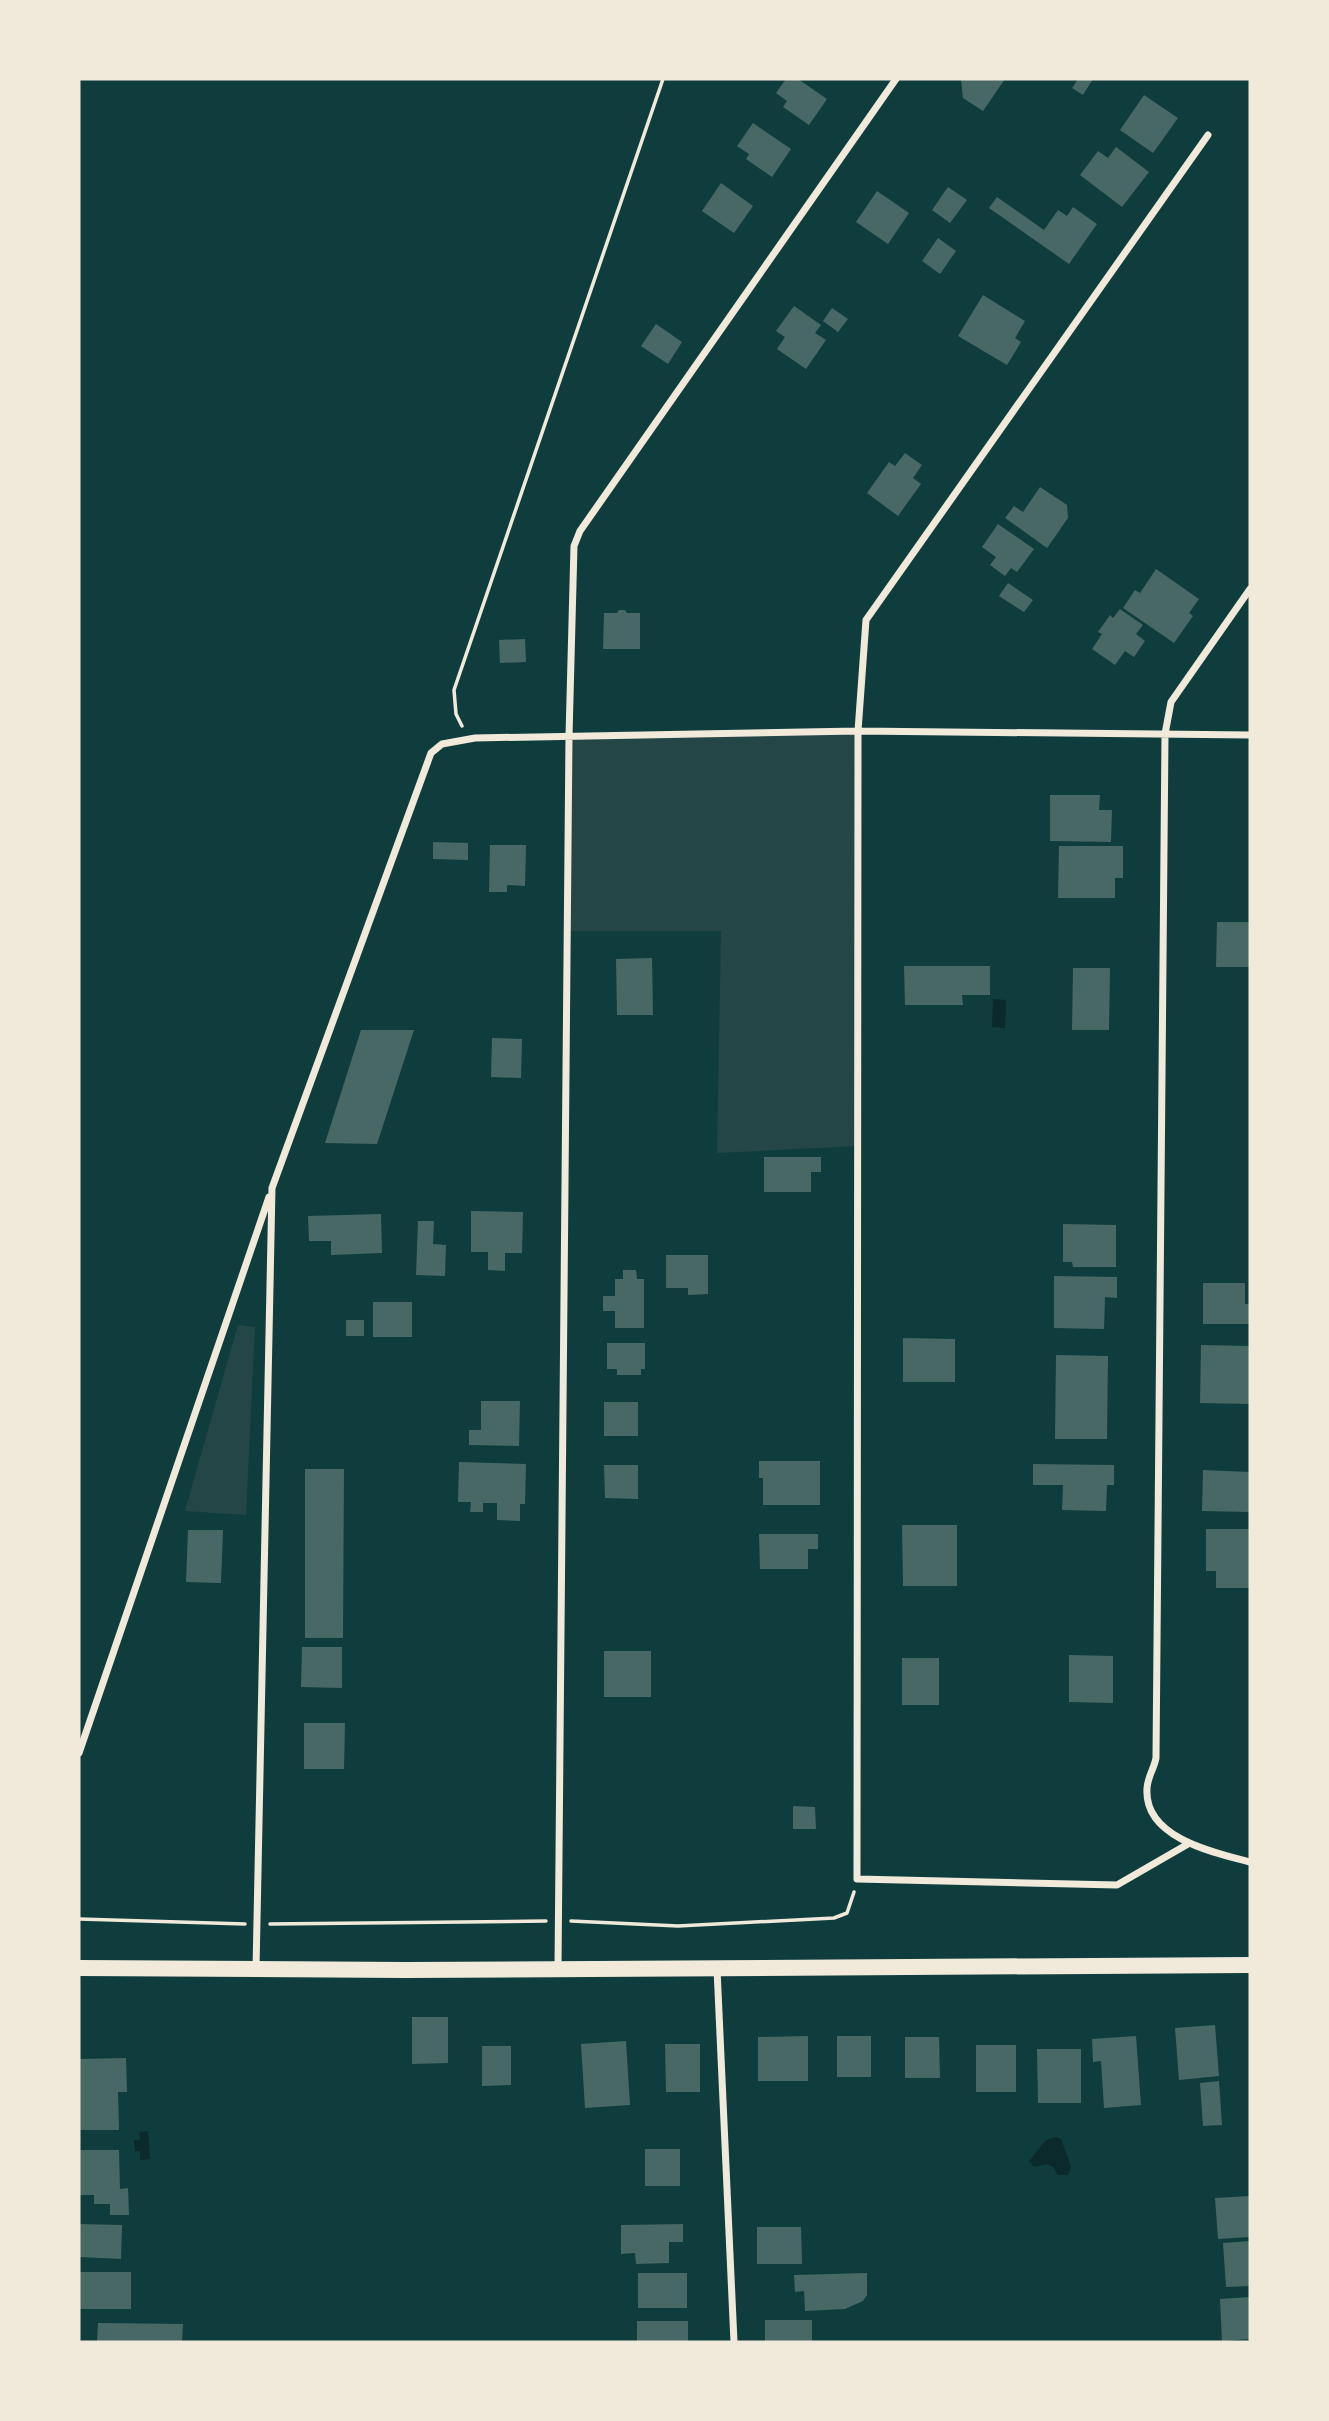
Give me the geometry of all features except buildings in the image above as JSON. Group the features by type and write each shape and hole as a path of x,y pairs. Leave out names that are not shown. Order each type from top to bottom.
{"highway":[{"path":"79,1968 256,1970 1250,1965"}],"street":[{"path":"558,1969 569,736 574,546 580,531 896,79"},
{"path":"1188,1844 1117,1885 857,1879 858,731 866,620 1208,135"},
{"path":"1250,589 1171,702 1166,734 1156,1758 1146,1791 1153,1814 1171,1833 1188,1844 1250,1862"},
{"path":"79,1753 272,1188 431,753 442,744 475,738 858,731 1250,735"},
{"path":"256,1970 272,1188"},
{"path":"717,1968 734,2342"}],"path":[{"path":"475,738 464,730 456,715 454,690 663,79"},
{"path":"79,1919 257,1924 558,1921 678,1926 834,1918 847,1913 857,1879"}],"shaded area":[{"path":"858,731 858,1146 717,1153 721,931 568,931 569,736"},
{"path":"993,999 1006,1000 1005,1028 992,1027"},
{"path":"238,1325 255,1327 246,1515 185,1511"},
{"path":"148,2131 150,2159 140,2160 140,2151 135,2151 134,2140 140,2140 139,2132"},
{"path":"1055,2137 1061,2139 1071,2167 1068,2175 1058,2175 1053,2167 1047,2164 1034,2167 1029,2161 1046,2140"}]}
